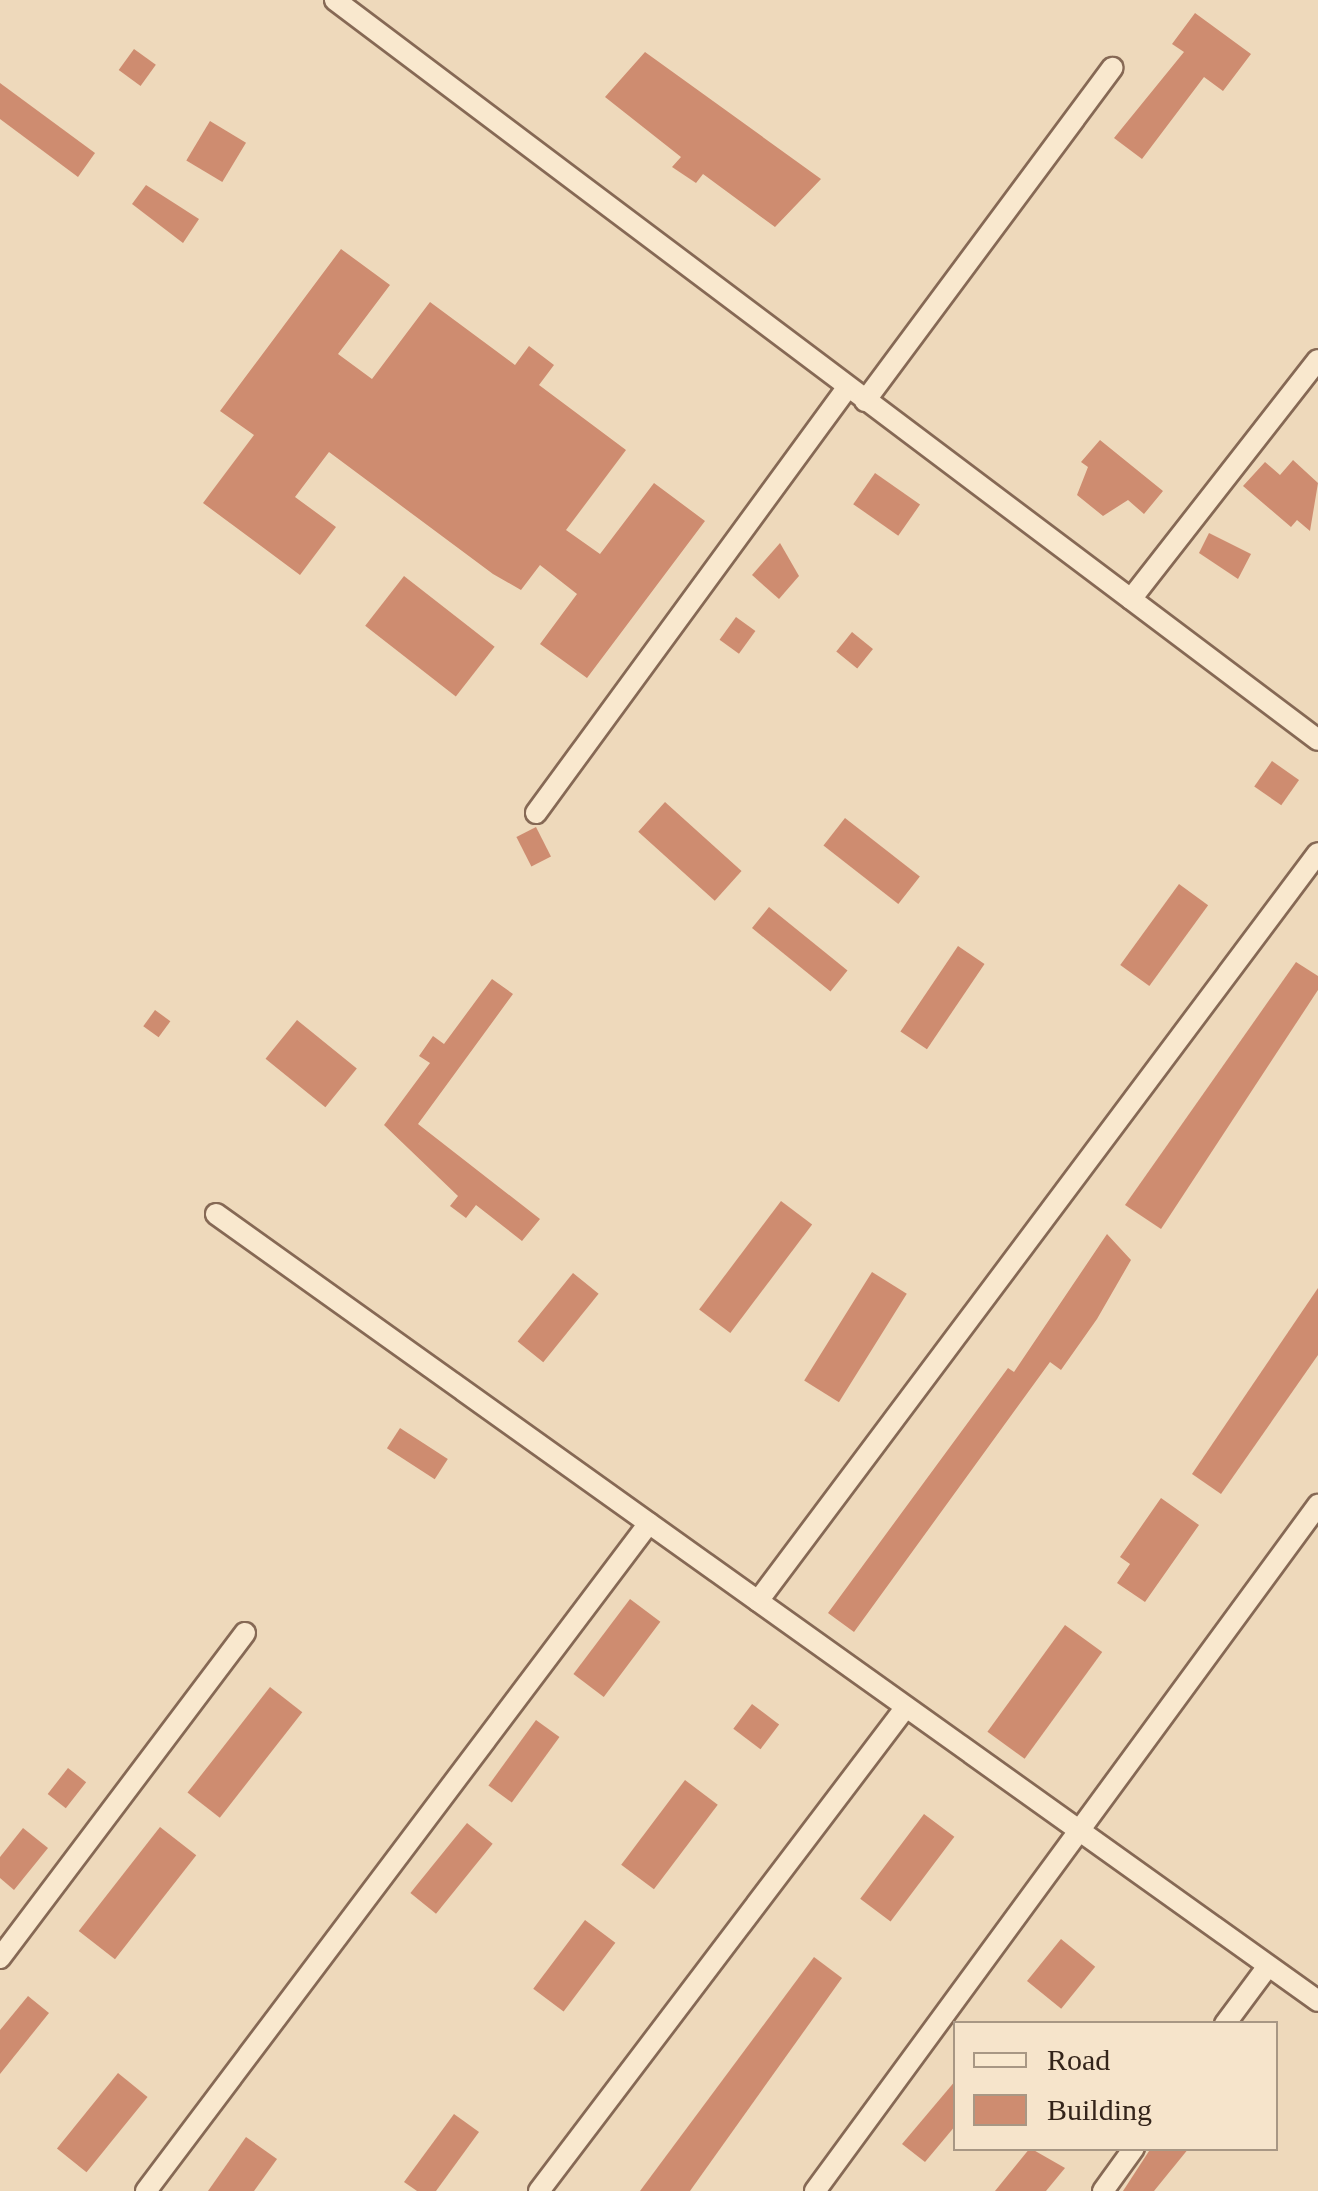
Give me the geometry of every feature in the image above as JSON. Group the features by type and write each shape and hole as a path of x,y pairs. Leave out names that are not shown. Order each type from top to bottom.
{"street":[{"path":"335,0 1318,740"},
{"path":"865,401 1112,68"},
{"path":"1131,600 1318,360"},
{"path":"536,814 847,388"},
{"path":"758,1601 1318,852"},
{"path":"216,1214 1318,2001"},
{"path":"816,2191 1318,1505"},
{"path":"146,2191 649,1523"},
{"path":"0,1958 244,1634"},
{"path":"539,2191 906,1707"},
{"path":"1227,2021 1268,1966"},
{"path":"1102,2191 1132,2151"}],"building":[{"path":"1195,13 1251,54 1223,91 1204,77 1142,159 1114,138 1184,52 1172,44"},
{"path":"134,49 156,65 141,86 119,70"},
{"path":"645,52 821,179 775,227 703,174 696,183 672,167 681,157 605,97"},
{"path":"0,83 95,153 78,177 0,119"},
{"path":"210,121 246,143 222,182 186,160"},
{"path":"146,185 199,219 183,243 132,204"},
{"path":"341,249 390,285 338,354 372,379 430,302 515,365 529,346 554,365 539,385 626,450 566,530 600,554 654,483 705,521 587,678 540,644 577,594 540,565 521,590 493,574 329,452 295,497 336,527 300,575 203,503 254,435 220,411"},
{"path":"1100,440 1163,491 1144,514 1128,500 1103,516 1077,495 1088,467 1081,462"},
{"path":"1293,460 1318,483 1310,531 1297,520 1291,527 1243,486 1265,462 1280,475"},
{"path":"875,473 920,505 898,536 853,504"},
{"path":"1209,533 1251,554 1238,579 1199,553"},
{"path":"780,543 799,576 779,599 752,575"},
{"path":"404,576 495,647 456,696 365,626"},
{"path":"736,617 755,631 739,654 720,640"},
{"path":"852,632 873,649 857,668 836,651"},
{"path":"1272,761 1299,780 1281,805 1254,786"},
{"path":"665,802 742,871 715,901 638,832"},
{"path":"845,818 920,876 898,904 823,846"},
{"path":"536,827 551,856 531,866 516,837"},
{"path":"1179,884 1208,905 1149,986 1120,965"},
{"path":"769,907 847,971 831,992 752,928"},
{"path":"958,946 985,964 927,1049 900,1031"},
{"path":"1296,962 1318,976 1318,990 1161,1229 1125,1205"},
{"path":"492,979 513,994 418,1124 540,1219 522,1241 476,1205 466,1218 450,1206 458,1196 384,1125 430,1063 419,1056 433,1036 444,1044"},
{"path":"155,1010 170,1021 159,1037 143,1026"},
{"path":"297,1020 357,1068 325,1107 266,1059"},
{"path":"781,1201 812,1224 730,1333 699,1310"},
{"path":"1107,1234 1131,1260 1097,1319 1061,1370 1050,1362 854,1632 828,1613 1008,1368 1014,1372"},
{"path":"872,1272 907,1294 839,1402 804,1381"},
{"path":"573,1273 599,1294 543,1362 518,1341"},
{"path":"1318,1288 1318,1355 1221,1494 1192,1474"},
{"path":"400,1428 448,1459 435,1479 387,1448"},
{"path":"1161,1498 1199,1525 1145,1602 1117,1583 1130,1564 1120,1557"},
{"path":"630,1599 660,1622 604,1697 573,1674"},
{"path":"1065,1625 1102,1652 1025,1759 987,1732"},
{"path":"270,1687 302,1712 220,1818 188,1793"},
{"path":"752,1704 779,1724 760,1749 733,1729"},
{"path":"536,1720 559,1737 512,1803 488,1786"},
{"path":"68,1768 86,1782 66,1808 48,1794"},
{"path":"685,1780 718,1805 654,1889 621,1865"},
{"path":"924,1814 954,1837 891,1922 860,1899"},
{"path":"467,1823 493,1844 436,1914 410,1893"},
{"path":"160,1827 196,1855 115,1959 79,1931"},
{"path":"23,1828 48,1848 14,1890 0,1878 0,1857"},
{"path":"585,1920 615,1943 564,2012 533,1989"},
{"path":"1061,1939 1095,1967 1061,2009 1027,1981"},
{"path":"814,1957 842,1978 690,2191 640,2191"},
{"path":"28,1996 49,2013 0,2074 0,2030"},
{"path":"118,2073 148,2097 86,2172 57,2148"},
{"path":"953,2084 953,2129 925,2162 902,2144"},
{"path":"454,2114 479,2132 436,2191 417,2191 404,2182"},
{"path":"246,2137 277,2159 254,2191 208,2191"},
{"path":"1028,2151 1035,2151 1065,2168 1046,2191 995,2191"},
{"path":"1149,2151 1187,2151 1154,2191 1123,2191"}]}
